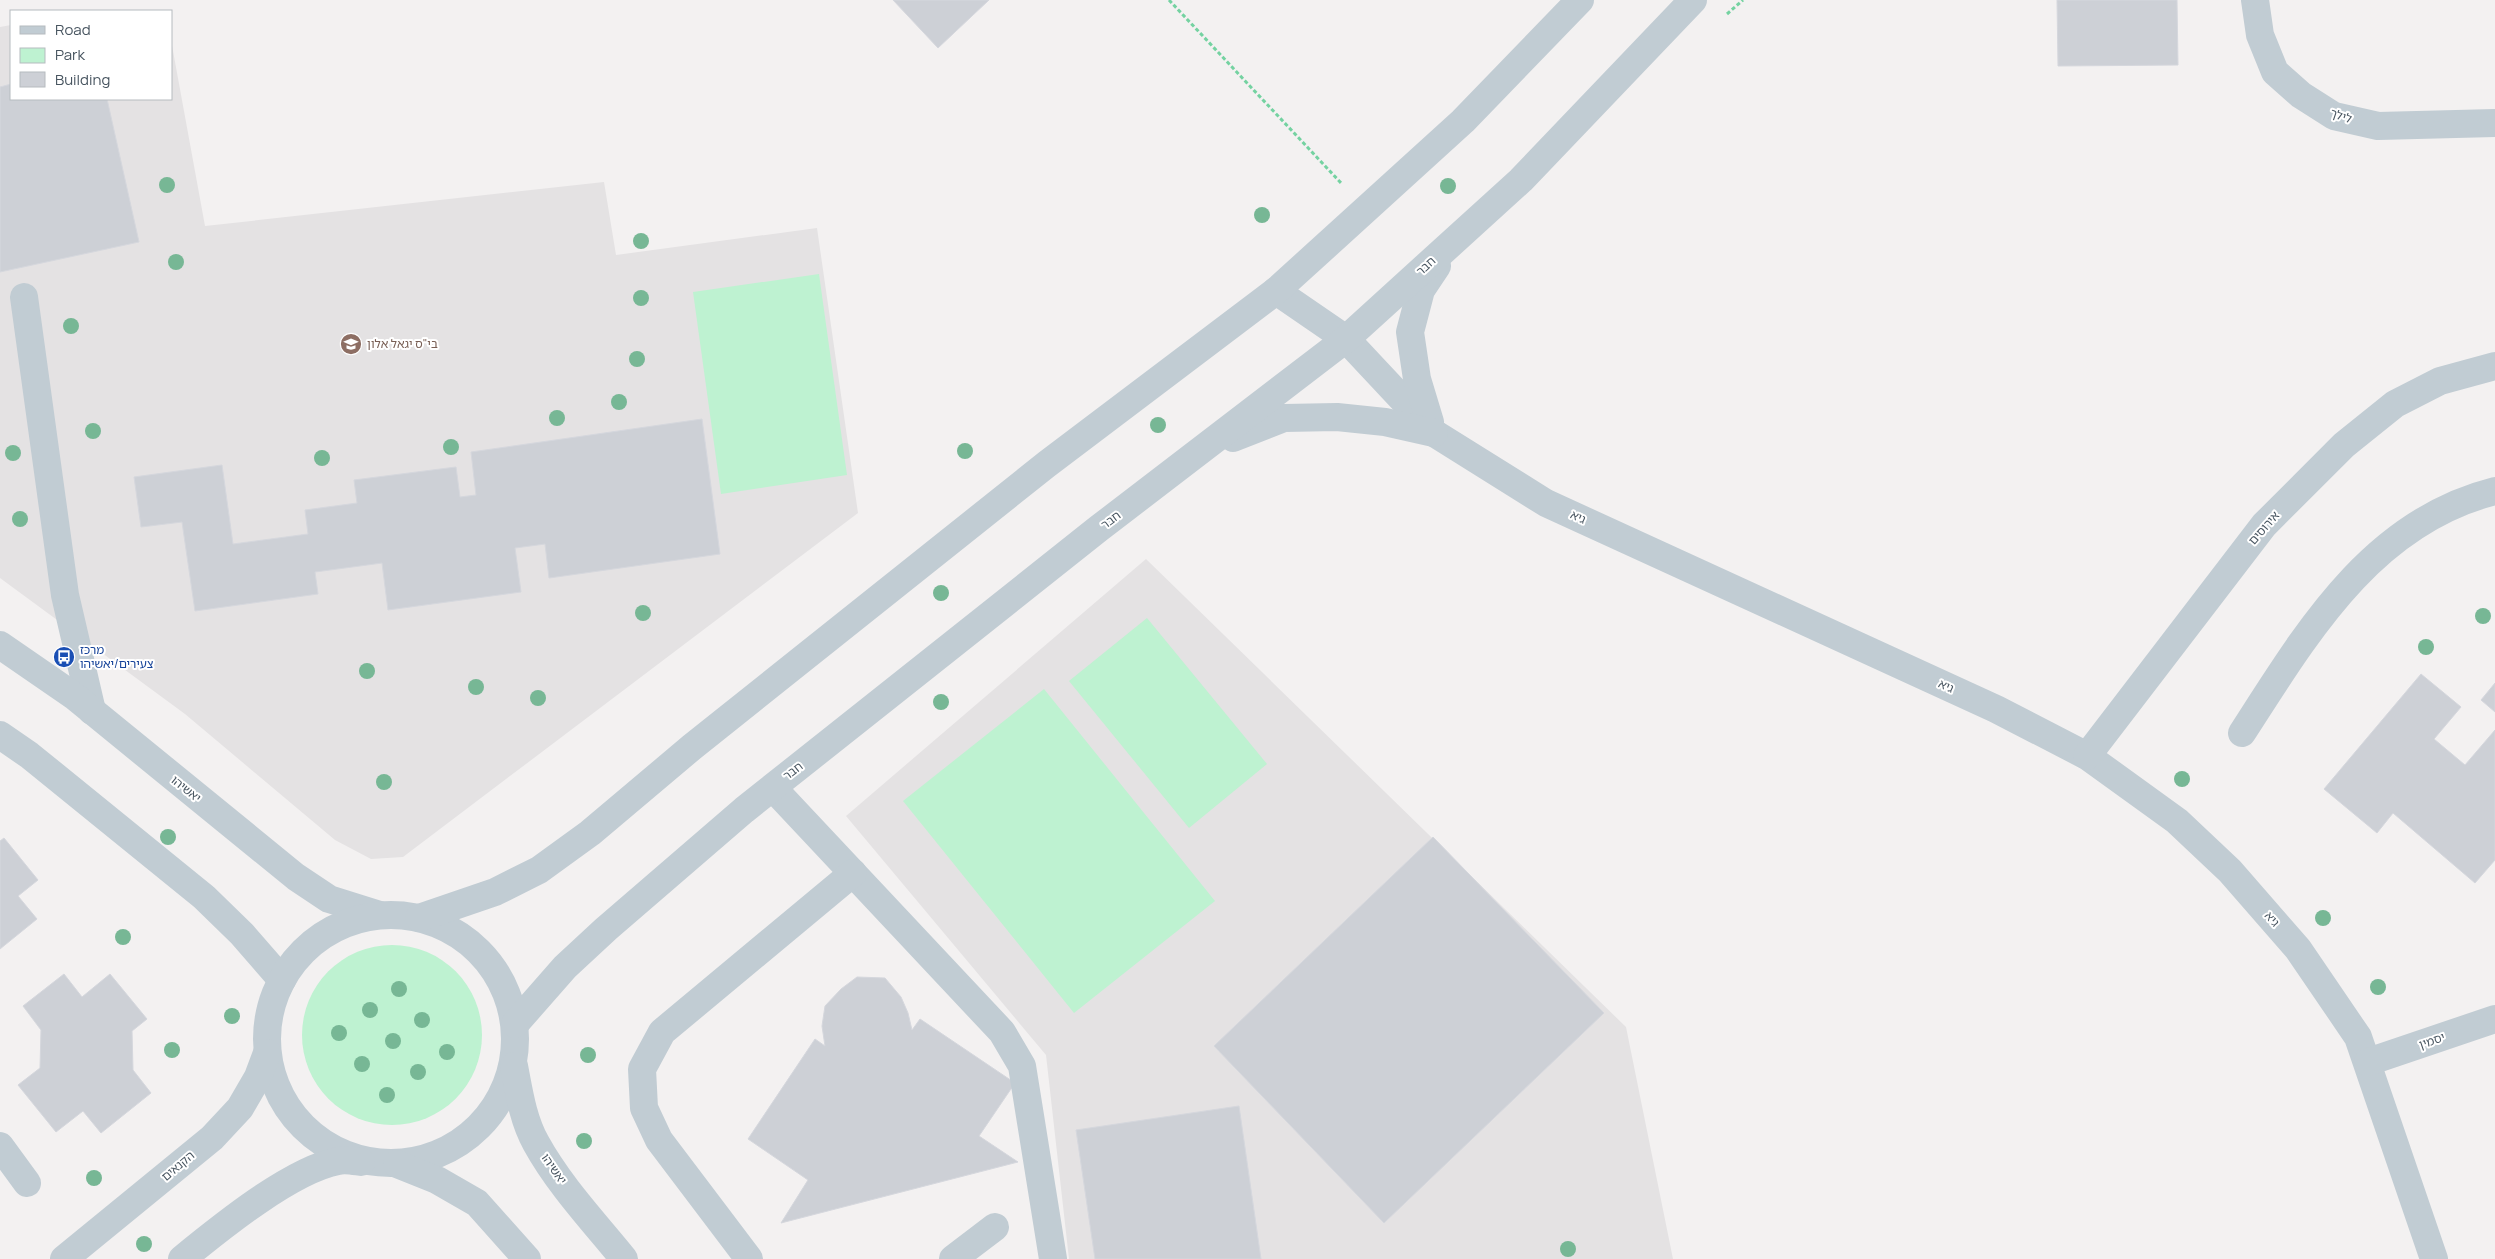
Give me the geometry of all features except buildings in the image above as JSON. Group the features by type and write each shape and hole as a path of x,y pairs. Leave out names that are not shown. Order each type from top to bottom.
{"street":[{"path":"419,918 495,892 539,870 590,833 692,747 1047,464 1276,291 1463,121 1580,0"},
{"name":"חבר","path":"515,1024 566,967 606,929 773,788 1098,529 1346,339 1520,180 1692,0"},
{"name":"לילך","path":"2255,0 2260,35 2275,72 2302,95 2334,116 2378,126 2495,123"},
{"path":"1434,433 1417,379 1410,332 1421,290 1456,239"},
{"name":"גיא","path":"1276,291 1346,339 1434,433 1546,502 1996,709 2087,756 2177,821 2230,871 2298,949 2358,1037 2434,1259"},
{"path":"24,297 65,595 92,711"},
{"name":"אירוסים","path":"2087,756 2264,525 2344,445 2395,404 2440,381 2495,366"},
{"path":"1204,448 1284,418 1337,417 1385,422 1434,433"},
{"path":"2242,733 2311,627 2351,579 2408,528 2474,496 2495,491"},
{"name":"יאשיהו","path":"0,645 74,696 296,877 329,899 381,916"},
{"path":"0,735 29,755 204,897 242,934 282,980"},
{"path":"773,788 1002,1032 1022,1066 1053,1259"},
{"path":"749,1259 659,1140 644,1108 642,1069 662,1032 853,873"},
{"path":"182,1259 264,1198 303,1174 339,1160 385,1163 428,1158 458,1144 484,1123 503,1096 514,1065 515,1024 505,987 484,956 454,932 419,918 381,916 351,922 323,936 300,956 282,980 272,1004 268,1028 267,1054 272,1077 282,1099 295,1118 311,1134 331,1148 352,1157 385,1163 437,1180 477,1203 527,1259"},
{"name":"יסמין","path":"2368,1062 2495,1019"},
{"name":"הקנאים","path":"64,1259 212,1138 240,1108 258,1077 267,1054"},
{"name":"יאשיהו","path":"514,1065 522,1110 536,1143 584,1211 624,1259"},
{"path":"0,1146 27,1183"},
{"path":"953,1259 995,1227"}],"path":[{"path":"1169,0 1366,210"}],"shaded area":[{"path":"10,25 10,100 172,100 172,45 205,226 604,182 616,255 817,228 858,513 403,857 371,859 335,840 185,714 0,578 0,27"},
{"path":"1146,559 1626,1027 1673,1259 1069,1259 1046,1055 846,816"}],"green space":[{"path":"819,274 847,475 721,494 693,292"},
{"path":"1147,618 1267,764 1189,828 1069,681"},
{"path":"1044,689 1215,901 1074,1013 903,801"},
{"path":"383,945 401,945 435,955 456,971 472,992 480,1017 482,1035 480,1053 472,1078 456,1099 435,1115 427,1118 401,1125 383,1125 349,1115 322,1092 312,1078 306,1061 302,1044 302,1026 312,992 335,965 349,955 366,949"}],"place":[{"name":"בי\"ס יגאל אלון","path":"351,344"},
{"name":"מרכז צעירים/יאשיהו","path":"64,657"}]}
